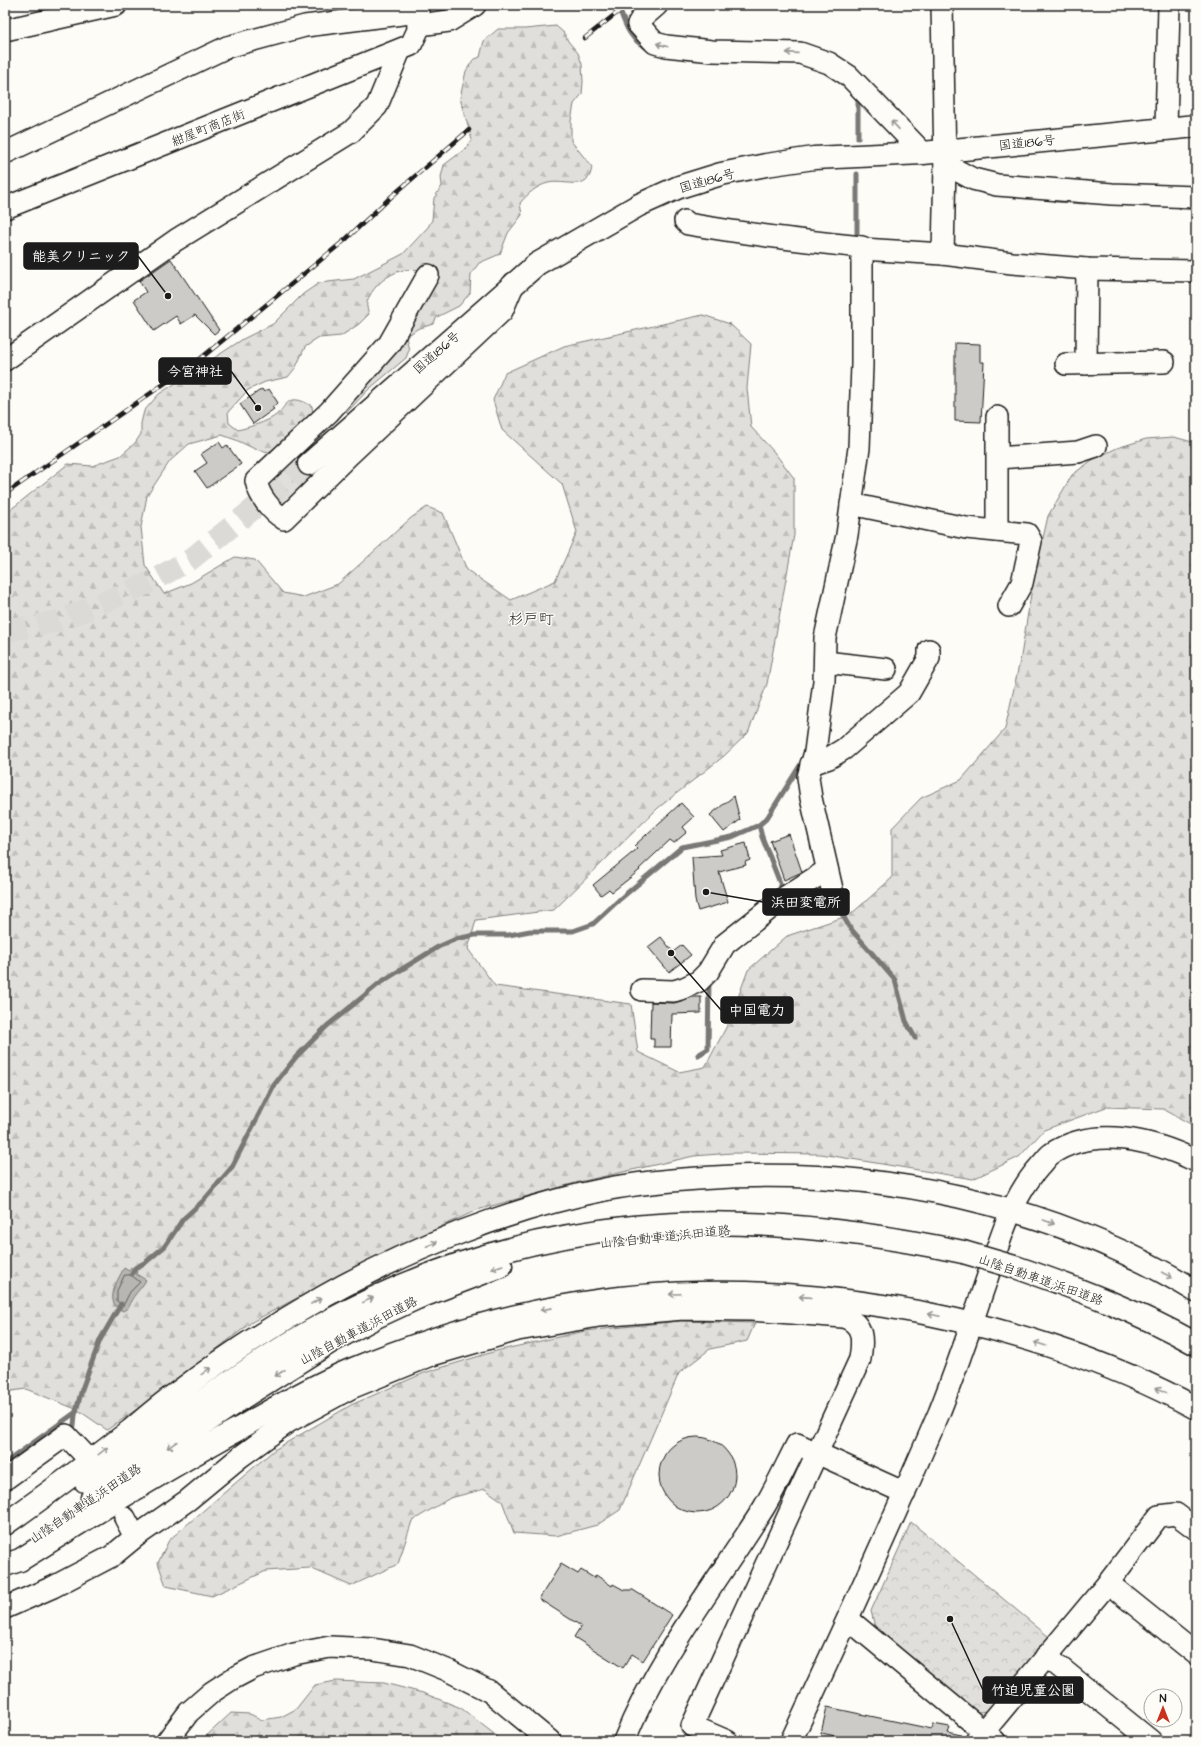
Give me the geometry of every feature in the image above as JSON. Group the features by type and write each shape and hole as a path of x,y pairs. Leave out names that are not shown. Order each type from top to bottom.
{"highway":[{"name":"国道186号","path":"309,464 514,283 548,256 639,205 679,187 720,174 814,158 923,153 945,157 1166,128 1196,126"},
{"path":"5,1524 51,1491 175,1394 219,1362 292,1315 361,1276 404,1256 495,1220 550,1203 607,1189 670,1180 731,1176 793,1176 853,1180 916,1188 965,1197 1012,1209 1093,1239 1141,1260 1196,1291"},
{"name":"山陰自動車道;浜田道路","path":"5,1532 134,1450 281,1348 368,1300 418,1278 464,1262 510,1249 593,1231 674,1224 719,1223 870,1235 964,1252 1018,1268 1073,1287 1124,1308 1196,1344"},
{"name":"山陰自動車道;浜田道路","path":"5,1557 290,1366 376,1317 417,1298 502,1266 547,1253 590,1244 637,1236 685,1231 784,1227"},
{"path":"5,1565 20,1560 154,1477 222,1437 345,1372 453,1332 511,1316 568,1305 629,1297 689,1294 750,1294 866,1303 972,1323 1077,1356 1146,1383 1196,1408"}],"street":[{"path":"5,30 116,5"},
{"path":"5,153 227,47 305,26 418,14 448,21 475,5"},
{"path":"657,5 641,19 638,24 655,43 666,46 712,51 800,53 829,63 849,76 923,153"},
{"path":"942,5 945,157 943,254"},
{"path":"1166,128 1168,5"},
{"path":"5,360 176,240 351,132 377,106 406,47 416,35 418,14"},
{"name":"紺屋町商店街","path":"5,208 406,47"},
{"path":"945,157 973,179 997,185 1112,194 1196,197"},
{"path":"685,221 688,224 748,234 858,247 943,254 1012,263 1087,269 1196,271"},
{"path":"642,990 674,991 699,981 708,972 725,944 782,899 829,880 811,798 808,776 815,752 825,662 825,638 847,535 859,448 862,365 858,247"},
{"path":"1087,269 1076,364 1164,362"},
{"path":"428,275 389,344 329,412 256,481 258,492 278,516 284,519 350,454 502,311 514,283"},
{"path":"997,417 997,531"},
{"path":"998,458 1078,452 1096,446"},
{"path":"851,504 966,528 1027,534 1032,541 1022,583 1010,606"},
{"path":"811,764 829,758 844,749 909,693 929,658 929,650"},
{"path":"825,662 886,669"},
{"path":"791,1741 905,1493 940,1410 1012,1209 1031,1176 1050,1155 1075,1143 1099,1138 1140,1141 1177,1152 1196,1161"},
{"path":"5,1608 53,1587 112,1556 135,1537 188,1500 240,1456 288,1422 351,1388 432,1355 518,1330 599,1316 682,1309 751,1310 833,1316 852,1320 856,1324 862,1338 860,1359 692,1726 727,1741"},
{"path":"5,1479 66,1435 83,1453"},
{"path":"624,1741 656,1676 721,1572 764,1508 797,1444 818,1452 905,1493"},
{"path":"848,1619 985,1738 1046,1656 1108,1583 1160,1516 1176,1514 1194,1522"},
{"path":"125,1518 135,1537"},
{"path":"1108,1583 1196,1654"},
{"path":"167,1741 189,1712 212,1692 232,1679 253,1668 294,1654 330,1647 372,1649 410,1655 447,1670 489,1691 550,1741"},
{"path":"1046,1656 1151,1741"}],"green space":[{"path":"556,26 564,33 568,41 578,53 582,64 582,94 574,104 571,121 571,141 592,167 590,175 586,180 581,182 555,182 544,184 526,196 520,203 522,215 508,233 500,254 479,263 471,274 470,293 459,306 437,317 433,324 417,329 406,337 409,350 406,358 368,390 348,411 341,413 427,270 404,270 387,277 375,288 369,297 367,308 369,314 359,324 341,336 319,338 305,347 296,367 288,377 265,382 248,390 228,412 229,423 238,430 270,419 291,400 303,402 312,406 313,417 283,443 269,452 255,449 222,435 189,444 170,461 147,496 141,527 145,565 164,594 191,583 235,557 255,560 283,593 304,597 338,584 411,518 427,507 443,513 467,570 511,600 555,581 577,532 562,484 502,430 493,400 505,373 564,346 703,315 730,324 751,344 747,388 751,427 774,452 794,478 794,535 767,684 748,733 724,756 658,808 554,910 476,920 468,949 495,986 631,1004 638,1052 679,1072 705,1067 729,1022 748,970 787,936 850,915 892,878 892,828 921,798 961,780 1005,729 1021,656 1033,582 1048,516 1072,475 1092,460 1117,448 1146,439 1174,437 1196,443 1196,1127 1163,1109 1106,1107 1044,1130 1019,1157 973,1179 821,1154 732,1153 694,1156 579,1182 477,1210 359,1265 252,1322 153,1398 107,1430 78,1410 26,1389 5,1392 5,514 68,464 92,466 120,456 135,443 141,434 141,423 144,411 159,394 243,339 273,324 303,294 319,283 354,279 403,254 428,227 432,220 434,198 442,186 441,177 444,165 465,149 472,140 460,98 466,71 473,60 480,57 484,41 498,29 525,29"},
{"path":"294,454 317,482 279,510 261,480"},
{"path":"680,1321 755,1323 747,1341 710,1349 679,1373 620,1510 597,1525 556,1536 514,1533 502,1501 485,1489 450,1498 412,1521 398,1564 351,1586 310,1568 266,1571 212,1596 166,1586 158,1563 169,1540 274,1450 351,1405 424,1373 496,1351 585,1331"},
{"path":"911,1522 1049,1637 989,1711 977,1712 875,1627 871,1611"},
{"path":"336,1681 384,1683 423,1693 461,1708 503,1741 201,1741 231,1713 250,1714 262,1720 281,1717 296,1709 315,1685"}],"water":[{"path":"131,1267 137,1271 136,1274 146,1280 128,1308 123,1311 114,1303 113,1291 124,1268 129,1271"}],"building":[{"path":"171,259 219,330 214,334 195,315 181,324 176,316 154,331 134,300 146,292 139,281"},
{"path":"955,343 980,344 980,362 984,362 981,422 955,421"},
{"path":"262,389 264,392 269,389 278,403 272,407 274,409 253,424 240,404"},
{"path":"219,442 223,448 227,445 241,464 207,488 195,471 207,463 201,454"},
{"path":"734,796 740,820 724,832 710,815"},
{"path":"681,803 694,817 683,827 687,832 674,843 670,840 639,869 640,870 612,892 609,889 601,895 593,885 637,849 634,846"},
{"path":"789,834 802,872 784,880 770,841"},
{"path":"746,843 750,860 745,862 746,865 719,872 728,902 698,911 695,900 692,857 722,855 720,850"},
{"path":"661,937 673,952 682,945 691,955 669,972 648,947"},
{"path":"693,997 701,997 701,1013 672,1014 671,1047 654,1047 654,1039 650,1039 651,1002 674,1003"},
{"path":"697,1437 712,1440 724,1448 732,1460 735,1475 732,1490 724,1502 712,1510 697,1513 682,1510 670,1502 662,1490 659,1475 662,1460 670,1448 682,1440"},
{"path":"561,1564 578,1574 581,1570 594,1578 596,1575 612,1586 613,1584 624,1590 633,1590 672,1615 643,1661 632,1654 623,1668 574,1637 581,1626 539,1599"},
{"path":"827,1707 932,1729 933,1724 950,1727 948,1732 961,1735 960,1741 861,1741 821,1733"}],"waterway":[{"path":"618,5 632,36 649,49"},
{"path":"858,99 858,138"},
{"path":"857,174 857,241"},
{"path":"1055,200 1085,202"},
{"path":"1181,207 1196,208"},
{"path":"132,1274 135,1268 146,1262 165,1246 183,1219 204,1200 232,1167 274,1085 296,1057 327,1026 381,982 438,947 456,939 475,935 509,935 530,931 573,931 593,924 620,899 682,847 732,837 759,825 767,818 804,759"},
{"path":"759,825 762,837 780,883 782,891 780,893"},
{"path":"830,893 850,928 895,980 906,1021 915,1038"},
{"path":"698,1055 708,1049 709,980"},
{"path":"73,1434 75,1415 82,1389 100,1340 121,1304"},
{"path":"5,1463 76,1412"}],"tunnel":[{"path":"5,631 59,621 146,584 190,560 309,464"}],"railway":[{"path":"585,38 627,5"},
{"path":"5,494 200,359 345,240 392,196 469,130"}],"place":[{"name":"能美クリニック","path":"168,296"},
{"name":"今宮神社","path":"258,408"},
{"name":"浜田変電所","path":"706,892"},
{"name":"中国電力","path":"671,953"},
{"name":"竹迫児童公園","path":"950,1619"}],"district":[{"name":"杉戸町","path":"531,619"}]}
